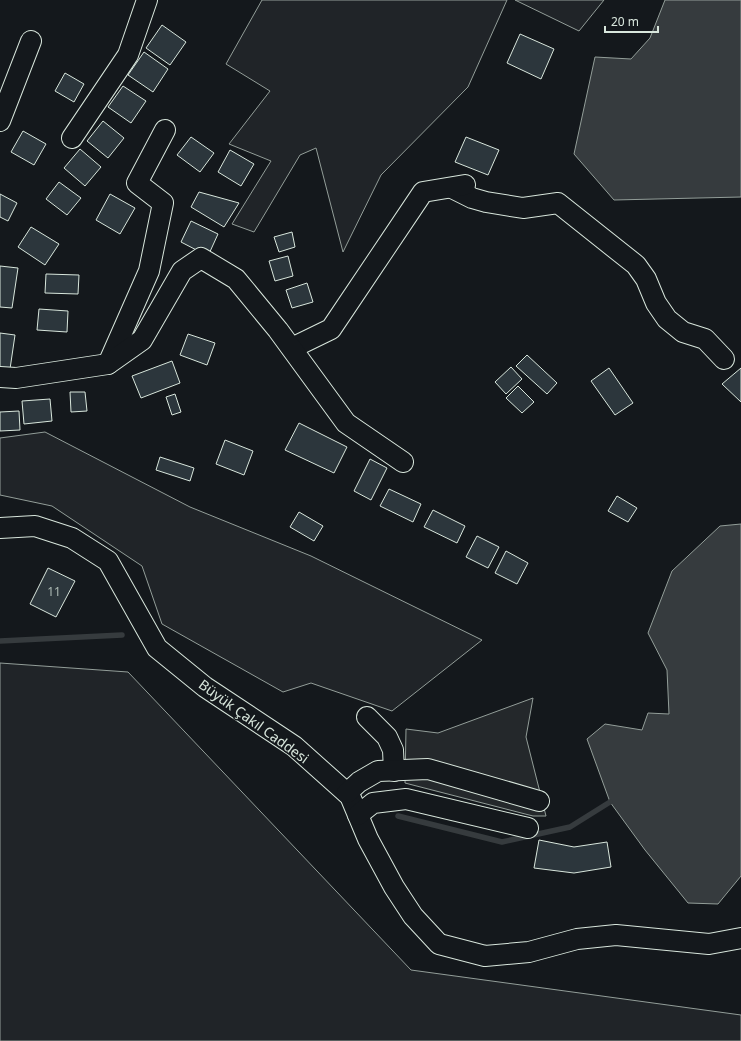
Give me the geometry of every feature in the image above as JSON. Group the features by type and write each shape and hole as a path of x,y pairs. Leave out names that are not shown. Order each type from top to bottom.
{"street":[{"path":"72,138 128,55 146,0"},
{"path":"0,121 31,41"},
{"path":"108,364 149,271 163,203 137,183 165,130"},
{"path":"292,348 331,329 423,192 459,186 472,198 486,202 523,208 558,203 636,265 646,279 656,303 667,319 683,332 705,339 724,358"},
{"path":"0,377 16,378 108,364 142,340 182,271 201,258 236,279 292,348 346,423 403,462"},
{"name":"Büyük Çakıl Caddesi","path":"0,528 35,526 72,538 108,561 157,648 205,687 294,746 350,796 368,839 394,887 413,916 439,944 485,956 529,952 577,939 616,935 709,944 741,938"},
{"path":"368,718 387,737 392,750 394,771"},
{"path":"347,793 359,782 378,772 428,769 539,801"},
{"path":"358,815 373,803 406,799 528,828"}],"shaded area":[{"path":"262,0 507,0 468,87 381,175 343,252 316,148 300,155 254,232 232,224 271,161 229,144 270,91 226,64"},
{"path":"515,0 604,0 579,31"},
{"path":"665,0 741,0 741,197 614,200 574,154 595,57 631,59 650,38"},
{"path":"45,432 190,507 311,556 482,640 392,711 311,683 283,692 162,624 142,566 52,506 0,495 0,438"},
{"path":"741,524 741,876 718,904 688,903 645,850 610,802 587,739 605,724 642,730 648,713 669,714 667,670 648,633 672,571 720,526"},
{"path":"0,663 128,672 411,970 741,1015 741,1041 0,1041"},
{"path":"533,698 526,737 546,816 533,816 405,783 406,729 438,733"}],"building":[{"path":"162,25 186,42 170,65 146,48"},
{"path":"520,34 554,49 541,79 507,63"},
{"path":"144,52 168,69 153,92 128,75"},
{"path":"65,73 84,84 74,102 55,91"},
{"path":"123,86 146,101 131,123 108,107"},
{"path":"103,121 124,138 108,158 87,141"},
{"path":"23,131 46,144 34,165 11,152"},
{"path":"191,137 214,153 200,172 177,155"},
{"path":"466,137 499,150 488,175 455,162"},
{"path":"80,149 101,167 85,186 64,168"},
{"path":"230,150 254,164 241,186 218,172"},
{"path":"59,182 81,198 67,215 46,199"},
{"path":"199,192 239,203 224,227 191,207"},
{"path":"0,194 17,203 8,221 0,217"},
{"path":"110,194 135,208 120,234 96,220"},
{"path":"191,221 218,234 208,256 181,242"},
{"path":"31,227 59,244 45,265 18,247"},
{"path":"292,232 295,247 279,252 274,237"},
{"path":"288,256 293,276 275,281 269,261"},
{"path":"0,266 18,268 12,308 0,307"},
{"path":"46,274 79,275 78,294 45,293"},
{"path":"307,283 313,302 292,308 286,290"},
{"path":"39,309 68,311 67,332 37,330"},
{"path":"0,333 15,335 10,369 0,368"},
{"path":"188,334 215,343 207,365 180,355"},
{"path":"527,355 557,383 547,394 516,366"},
{"path":"172,361 180,383 141,398 132,376"},
{"path":"511,367 522,379 506,394 495,382"},
{"path":"609,368 633,403 615,415 591,381"},
{"path":"741,368 741,402 722,384"},
{"path":"518,386 534,402 522,413 506,398"},
{"path":"70,392 85,392 87,411 71,412"},
{"path":"175,394 181,412 172,415 166,397"},
{"path":"50,399 52,421 24,424 22,401"},
{"path":"19,411 20,430 0,431 0,412"},
{"path":"299,423 347,447 334,473 285,450"},
{"path":"225,440 253,451 244,475 216,464"},
{"path":"160,457 194,468 190,481 156,470"},
{"path":"370,459 387,468 371,500 354,491"},
{"path":"389,489 421,504 413,522 380,506"},
{"path":"617,496 637,508 628,522 608,511"},
{"path":"433,510 465,526 457,543 424,527"},
{"path":"299,512 323,526 314,541 290,527"},
{"path":"477,536 499,547 488,568 466,557"},
{"path":"506,551 528,563 517,584 495,573"},
{"path":"48,568 75,581 56,617 30,604"},
{"path":"539,840 574,847 607,842 611,867 574,873 534,868"}],"waterway":[{"path":"0,641 122,635"},
{"path":"398,816 502,842 570,827 610,802"}]}
